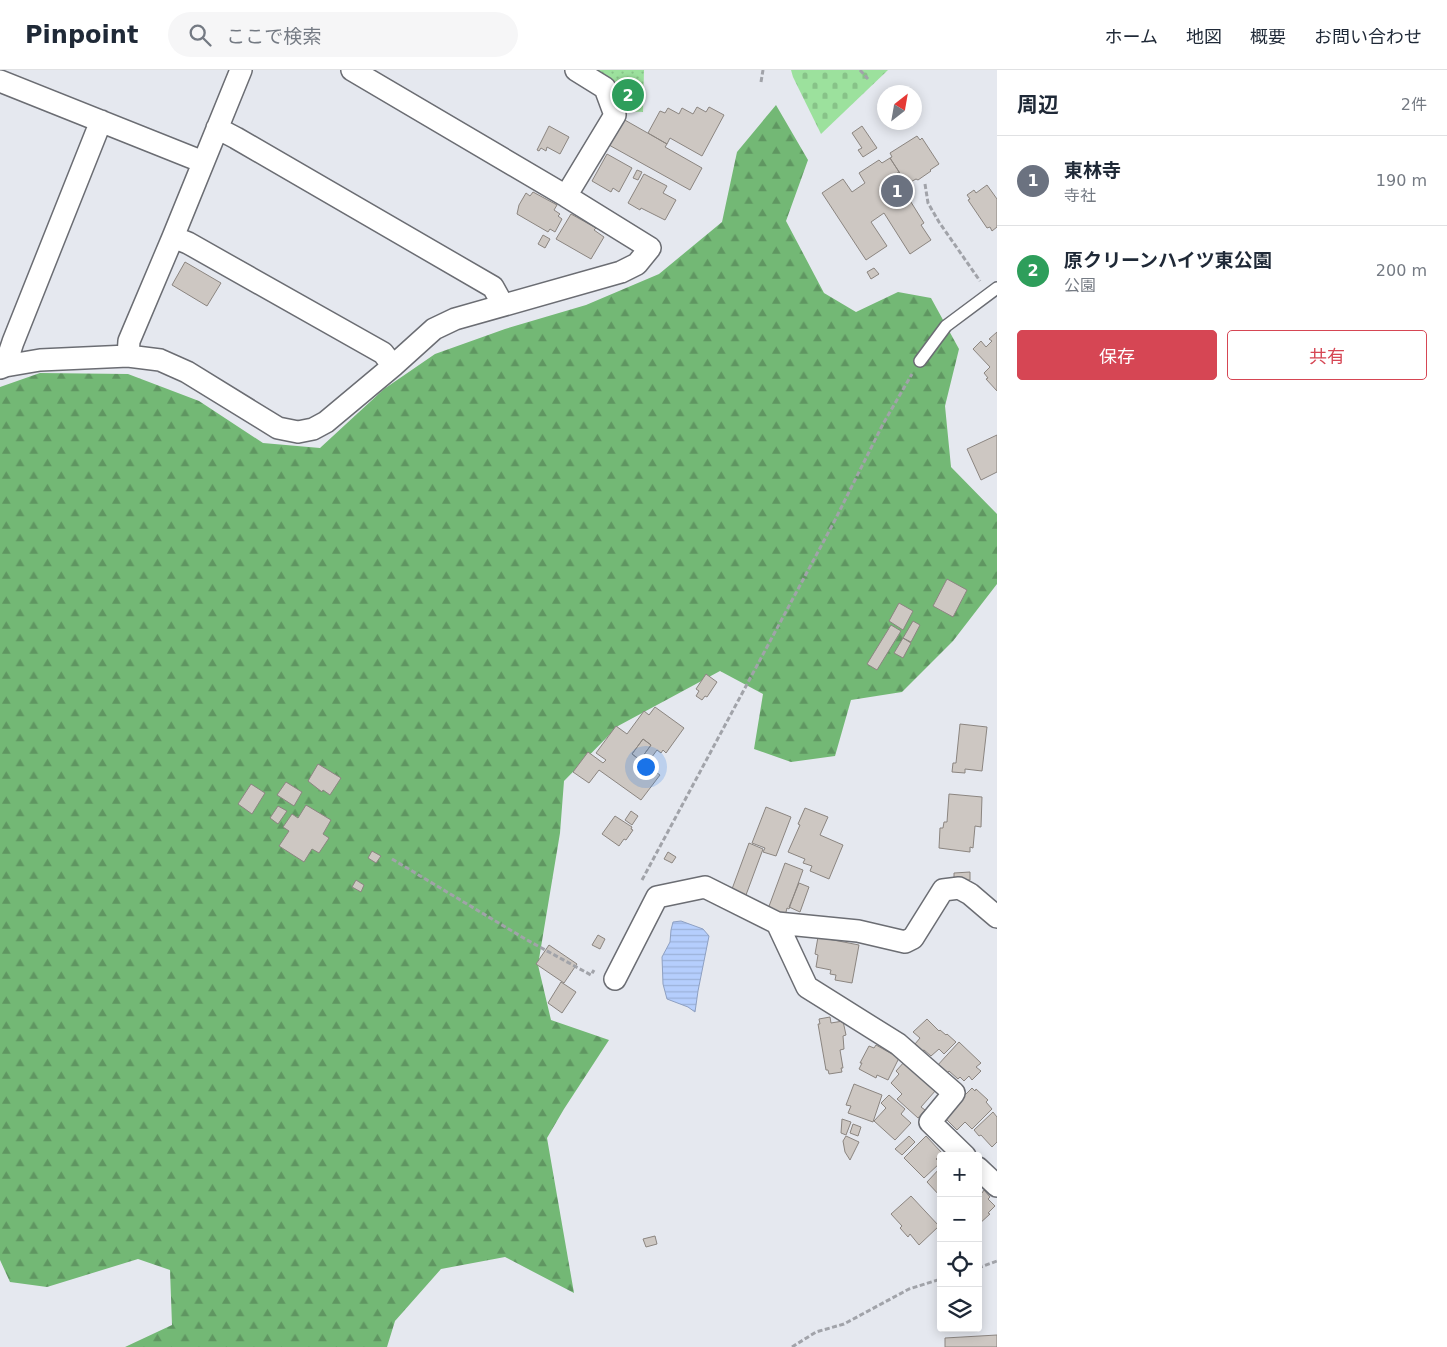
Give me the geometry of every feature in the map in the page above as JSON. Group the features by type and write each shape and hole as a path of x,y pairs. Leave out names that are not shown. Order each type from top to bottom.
{"street":[{"path":"128,356 129,341 241,70"},
{"path":"3,367 40,360 128,356 160,360 187,372 278,428 298,432 313,429 326,422 434,329 454,319 621,272 637,264 650,248 566,196 352,70"},
{"path":"566,196 615,115 604,88 576,70"},
{"path":"0,81 203,162"},
{"path":"3,367 101,121"},
{"path":"217,128 493,286 503,305"},
{"path":"173,237 188,243 383,353 393,366"},
{"path":"615,980 656,898 705,886 777,923 858,932 905,942 913,938 943,890 959,888 970,894 997,917"},
{"path":"777,923 807,987 898,1044 954,1093 930,1122 961,1152"},
{"path":"982,1172 997,1186"}],"lane":[{"path":"920,361 946,326 993,291"}],"path":[{"path":"760,82 764,70"},
{"path":"860,70 868,79"},
{"path":"925,184 928,203 939,222 993,291"},
{"path":"637,888 834,522 883,424 920,361"},
{"path":"392,859 527,940 591,975 595,966"},
{"path":"982,1267 997,1262"},
{"path":"792,1347 816,1332 844,1324 909,1289 937,1280"}],"green space":[{"path":"588,70 644,70 643,112 622,111"},
{"path":"791,70 888,70 821,134"},
{"path":"776,105 808,160 786,221 824,293 856,312 898,292 931,298 959,349 945,406 951,467 997,514 997,584 953,641 902,692 851,700 835,756 791,762 754,749 763,694 720,671 618,726 564,781 560,833 538,965 551,1020 609,1040 547,1138 574,1293 505,1257 441,1269 395,1321 387,1347 125,1347 172,1325 170,1270 138,1259 47,1287 10,1282 0,1260 0,387 40,373 128,374 199,401 263,443 320,448 384,389 435,354 505,329 586,305 659,274 722,222 737,152"}],"water":[{"path":"681,921 703,929 709,936 695,1012 688,1007 667,999 663,984 662,957 670,942 673,922"}],"building":[{"path":"697,107 706,112 709,107 724,115 702,156 670,138 667,144 648,133 660,111 665,113 668,108 679,114 682,108 693,114"},
{"path":"623,119 667,144 665,147 702,168 690,190 609,145"},
{"path":"549,126 569,137 560,154 547,147 546,151 541,148 539,151 537,150"},
{"path":"862,126 877,148 863,157 858,150 862,148 852,133"},
{"path":"917,136 920,140 922,138 939,164 918,180 916,179 907,184 890,158 892,157 890,153"},
{"path":"607,154 632,168 619,192 613,188 611,192 592,181"},
{"path":"890,158 899,172 891,177 897,188 901,186 924,223 921,225 931,240 910,254 884,213 871,222 887,246 866,260 822,193 843,179 852,192 865,183 859,173 879,160 882,163"},
{"path":"637,170 642,172 638,180 633,178"},
{"path":"644,174 667,186 663,193 676,200 665,220 628,203"},
{"path":"987,185 997,199 997,227 992,231 990,227 987,228 968,200 970,199 967,195 974,190 976,193"},
{"path":"533,192 557,205 554,210 560,214 558,216 562,219 555,232 550,229 548,232 517,214 519,205 526,193 530,196"},
{"path":"571,214 596,228 594,230 604,237 591,259 556,239"},
{"path":"543,235 550,239 545,248 538,244"},
{"path":"185,262 221,283 207,306 172,285"},
{"path":"874,268 879,274 871,279 867,272"},
{"path":"997,332 997,391 986,379 988,378 984,373 990,367 973,349 981,341 986,347 992,341 989,339"},
{"path":"997,435 997,472 981,480 967,449"},
{"path":"947,579 967,590 953,617 933,606"},
{"path":"899,603 913,611 903,630 889,621"},
{"path":"913,621 920,625 911,642 903,638"},
{"path":"891,625 901,631 877,670 867,664"},
{"path":"903,638 911,643 903,658 894,653"},
{"path":"706,674 717,682 707,697 705,696 702,700 696,696 699,691 696,689"},
{"path":"655,707 684,728 666,753 663,750 661,753 657,750 646,765 660,775 641,800 599,770 589,783 573,772 588,752 603,763 606,760 596,753 616,726 627,734 644,711 649,715","holes":["643,739 651,745 640,760 632,754"]},
{"path":"960,724 987,727 982,771 965,769 965,773 952,772 953,763 956,763"},
{"path":"643,739 651,745 640,760 632,754"},
{"path":"318,764 341,778 330,795 323,790 322,792 308,781"},
{"path":"286,782 302,792 294,806 277,795"},
{"path":"251,784 265,793 252,814 238,804"},
{"path":"949,794 982,797 981,827 975,826 973,848 970,847 970,852 939,848 940,828 943,828 944,822 947,822"},
{"path":"306,805 331,820 323,834 329,838 319,853 312,849 304,862 279,846 289,831 283,827 292,814 298,818"},
{"path":"278,806 287,811 278,824 270,818"},
{"path":"766,807 791,817 776,856 763,852 765,848 752,843"},
{"path":"805,808 828,817 820,835 843,845 829,879 810,871 812,866 803,863 805,859 788,852"},
{"path":"631,811 638,816 632,825 625,820"},
{"path":"615,816 632,827 631,829 633,830 619,846 602,834"},
{"path":"749,843 763,849 746,895 732,889"},
{"path":"372,851 381,856 376,863 368,858"},
{"path":"668,852 676,857 672,863 664,859"},
{"path":"785,863 803,870 785,916 768,909"},
{"path":"970,872 970,880 954,881 954,873"},
{"path":"356,880 364,885 361,892 352,887"},
{"path":"799,883 809,887 800,912 789,907"},
{"path":"598,935 605,939 600,949 592,945"},
{"path":"818,937 859,945 852,983 835,980 836,975 830,974 831,970 816,967 818,955 815,954"},
{"path":"549,945 577,964 564,983 536,964"},
{"path":"561,982 576,992 562,1013 548,1003"},
{"path":"830,1017 831,1023 843,1021 846,1035 843,1036 844,1049 840,1050 842,1072 829,1074 828,1070 826,1070 818,1024 820,1024 819,1019"},
{"path":"927,1019 939,1031 947,1034 956,1042 944,1054 939,1049 931,1056 915,1044 920,1038 913,1032"},
{"path":"959,1042 981,1063 976,1067 981,1071 972,1080 969,1076 964,1081 960,1077 958,1079 949,1071 944,1076 936,1067"},
{"path":"876,1045 899,1058 888,1080 877,1075 876,1078 859,1069 869,1046 874,1048"},
{"path":"905,1061 936,1090 921,1107 925,1110 918,1118 897,1099 902,1094 891,1083 899,1074 896,1071"},
{"path":"854,1084 882,1095 873,1122 848,1113 851,1106 846,1105"},
{"path":"972,1088 975,1091 976,1089 988,1100 986,1102 992,1109 972,1129 965,1122 957,1130 946,1119 953,1112 951,1110"},
{"path":"889,1095 905,1109 901,1114 911,1123 895,1140 874,1121 886,1108 881,1103"},
{"path":"993,1112 997,1117 997,1142 992,1147 974,1130"},
{"path":"842,1119 851,1122 846,1135 841,1133"},
{"path":"853,1124 861,1127 858,1136 850,1133"},
{"path":"846,1136 859,1142 850,1160 845,1152 843,1141"},
{"path":"909,1136 915,1142 902,1155 895,1149"},
{"path":"926,1136 941,1152 937,1152 937,1166 924,1178 904,1158"},
{"path":"937,1171 937,1193 927,1182"},
{"path":"984,1190 990,1197 988,1199 995,1206 988,1213 990,1214 982,1221 982,1193"},
{"path":"911,1196 937,1224 937,1228 919,1245 910,1234 908,1237 900,1228 902,1226 891,1214"},
{"path":"655,1236 657,1244 646,1247 643,1239"},
{"path":"997,1335 997,1347 945,1347 945,1338"}],"place":[{"name":"原クリーンハイツ東公園","path":"628,95"},
{"name":"東林寺","path":"897,191"}]}
